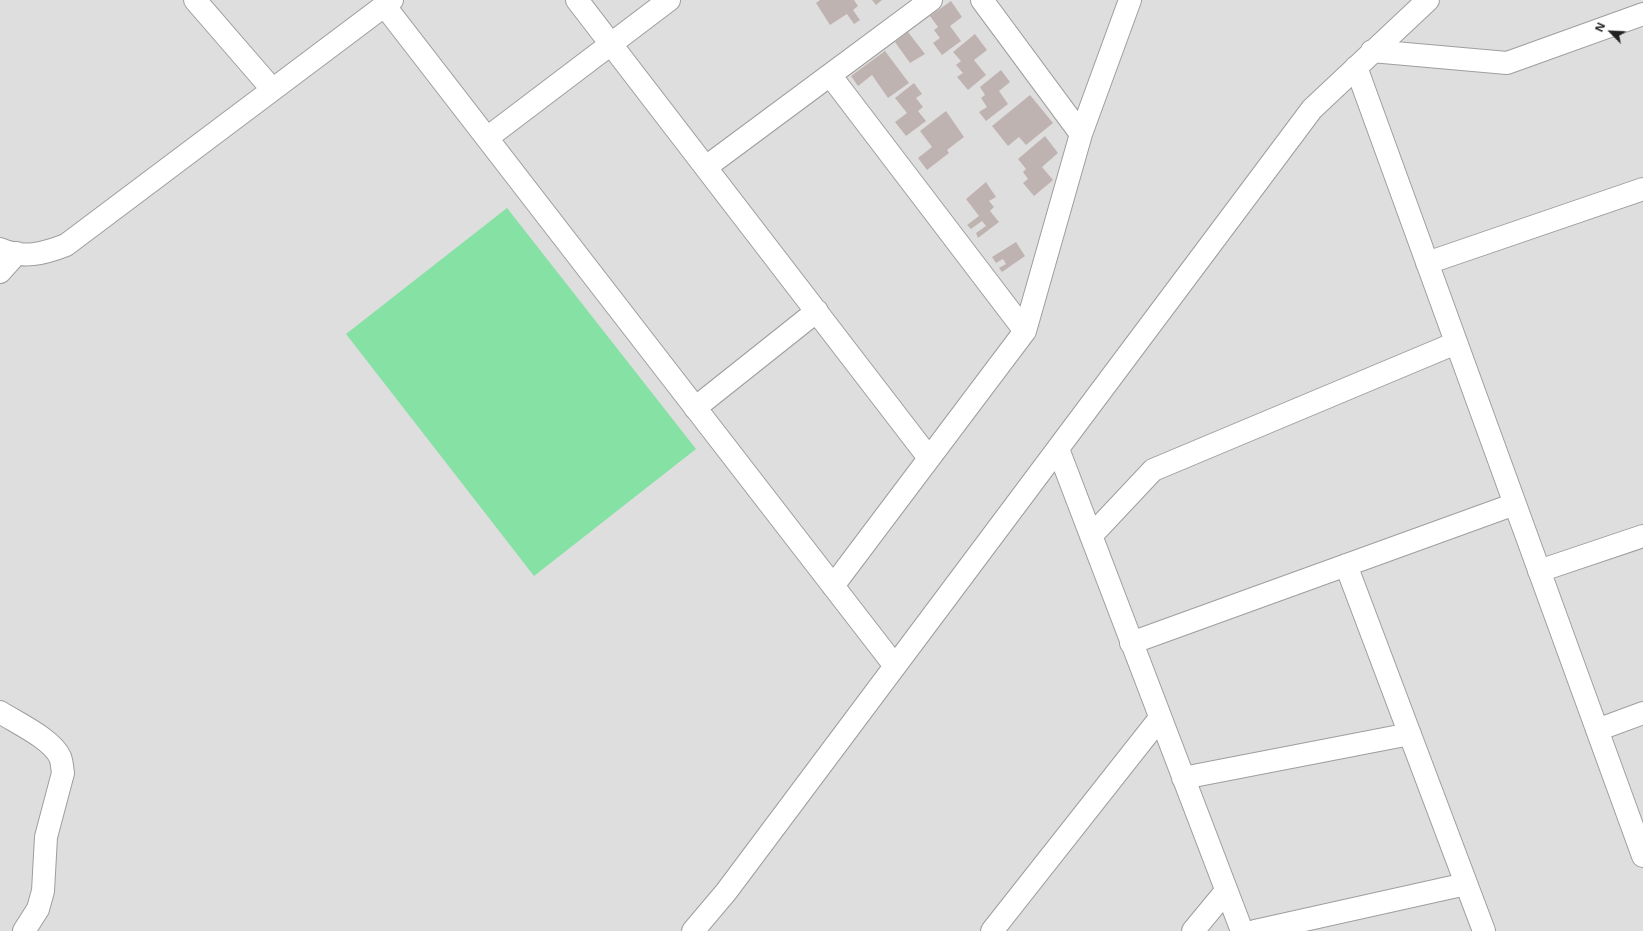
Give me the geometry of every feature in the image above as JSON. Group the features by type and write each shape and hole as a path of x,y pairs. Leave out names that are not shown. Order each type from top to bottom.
{"street":[{"path":"195,0 272,89"},
{"path":"577,0 929,458"},
{"path":"487,138 669,0"},
{"path":"706,167 931,0"},
{"path":"982,0 1081,134"},
{"path":"833,586 1025,331 1081,134 1130,0"},
{"path":"693,931 726,892 1312,109 1424,1"},
{"path":"0,272 8,251 26,255 45,253 66,245 388,2 487,138 895,666"},
{"path":"1372,51 1507,62 1643,14"},
{"path":"1356,67 1643,856"},
{"path":"830,75 1025,331"},
{"path":"1427,263 1643,189"},
{"path":"695,408 817,312"},
{"path":"1091,536 1153,470 1456,343"},
{"path":"1058,449 1242,931"},
{"path":"1132,643 1515,504"},
{"path":"1539,571 1643,536"},
{"path":"1346,565 1484,931"},
{"path":"0,712 42,739 60,756 62,763 63,773 46,842 43,891 38,909 24,931"},
{"path":"1597,730 1643,713"},
{"path":"992,931 1160,718"},
{"path":"1183,778 1410,734"},
{"path":"1255,931 1466,884"},
{"path":"1193,931 1226,891"}],"shaded area":[{"path":"0,0 1643,0 1643,931 0,931"}],"green space":[{"path":"507,208 696,449 534,576 346,334"}],"building":[{"path":"820,0 854,0 858,6 853,10 860,20 854,24 847,14 830,25 816,3"},
{"path":"872,0 882,0 876,5"},
{"path":"951,1 962,17 950,26 961,41 942,55 933,43 940,38 934,30 938,27 930,16"},
{"path":"908,32 925,54 910,63 895,42"},
{"path":"975,34 987,50 974,60 986,75 968,90 957,77 963,73 956,65 961,61 953,52"},
{"path":"885,51 909,83 888,98 872,75 858,86 851,76"},
{"path":"1001,70 1010,82 999,91 1008,104 986,121 979,112 987,107 981,98 985,95 980,87"},
{"path":"914,83 922,94 916,98 923,107 918,111 926,121 906,136 895,122 907,113 895,98"},
{"path":"1030,95 1053,123 1026,145 1019,137 1008,146 992,126"},
{"path":"946,111 964,137 947,150 949,153 927,170 918,158 932,147 920,131"},
{"path":"1045,136 1058,153 1042,167 1053,180 1034,196 1023,183 1028,179 1023,172 1026,169 1018,159"},
{"path":"986,182 996,197 989,201 994,207 990,211 999,222 978,238 976,233 986,226 982,221 971,229 967,225 979,216 966,199"},
{"path":"1016,242 1025,256 1002,272 999,268 1006,264 1003,259 996,263 992,257"}]}
